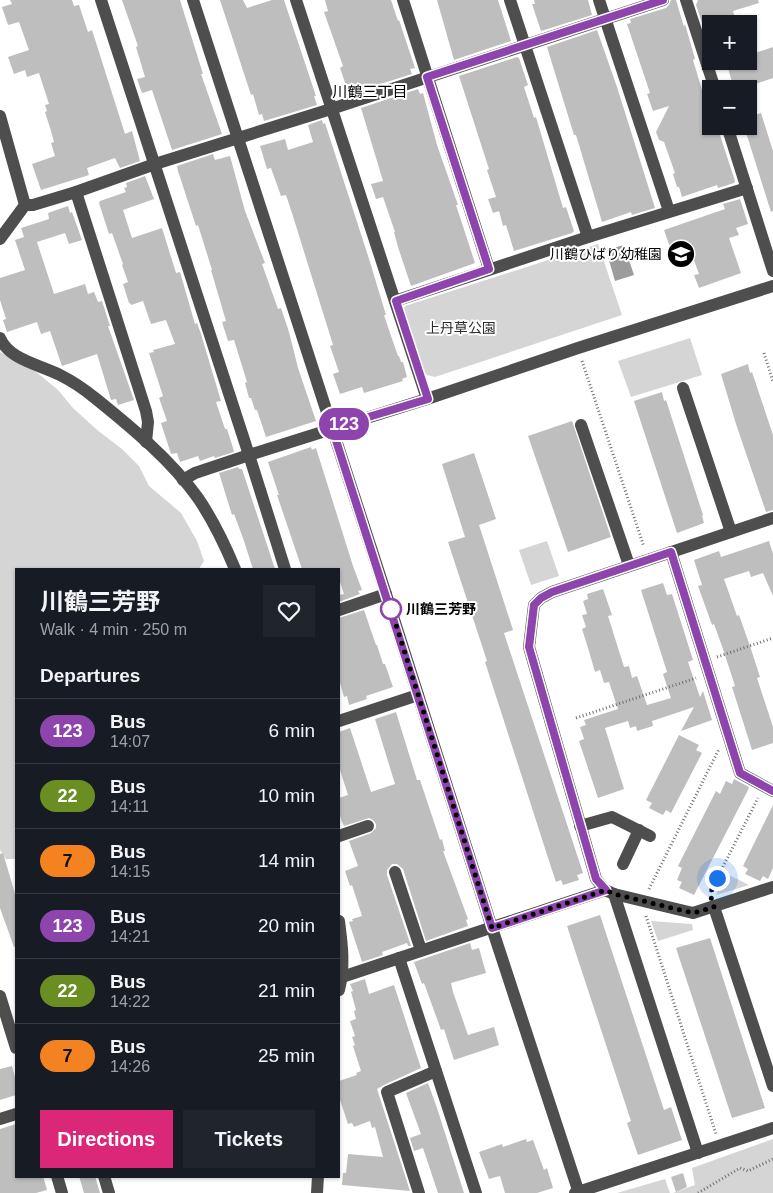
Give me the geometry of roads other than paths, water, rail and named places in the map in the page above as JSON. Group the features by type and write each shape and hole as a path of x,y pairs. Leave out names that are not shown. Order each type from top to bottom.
{"street":[{"path":"102,0 250,455 285,568"},
{"path":"193,0 578,1193 773,1128"},
{"path":"296,0 428,399"},
{"path":"403,0 489,269"},
{"path":"510,0 588,236"},
{"path":"599,0 668,211"},
{"path":"25,205 33,205 76,192 155,164 331,109 663,0"},
{"path":"686,0 712,80"},
{"path":"0,116 25,205"},
{"path":"730,135 773,271"},
{"path":"396,301 588,236 747,188"},
{"path":"76,192 146,412 148,422 146,442"},
{"path":"0,240 25,205"},
{"path":"183,480 195,473 773,286"},
{"path":"0,338 5,346 16,356 78,385 146,442 183,480 199,500 234,568"},
{"path":"683,388 731,532"},
{"path":"581,425 629,565"},
{"path":"773,518 552,592 541,598 534,605 529,647 596,879 610,892 693,913 773,887"},
{"path":"671,552 740,773 768,789"},
{"path":"340,610 386,594"},
{"path":"340,721 418,695"},
{"path":"580,826 612,817 645,833 624,864"},
{"path":"340,836 368,826"},
{"path":"395,872 421,950"},
{"path":"342,977 421,950 610,892"},
{"path":"610,892 698,1153"},
{"path":"714,907 773,1086"},
{"path":"340,930 343,956 340,986"},
{"path":"398,958 476,1193"},
{"path":"0,996 15,1045"},
{"path":"419,1193 387,1092 436,1071"},
{"path":"0,1119 15,1114"},
{"path":"58,1178 62,1193"},
{"path":"105,1178 109,1193"},
{"path":"317,1193 318,1178"}],"place":[{"name":"川鶴ひばり幼稚園","path":"681,254"},
{"name":"川鶴三芳野","path":"391,609"}],"district":[{"name":"川鶴三丁目","path":"370,91"}],"park label":[{"name":"上丹草公園","path":"461,328"}]}
